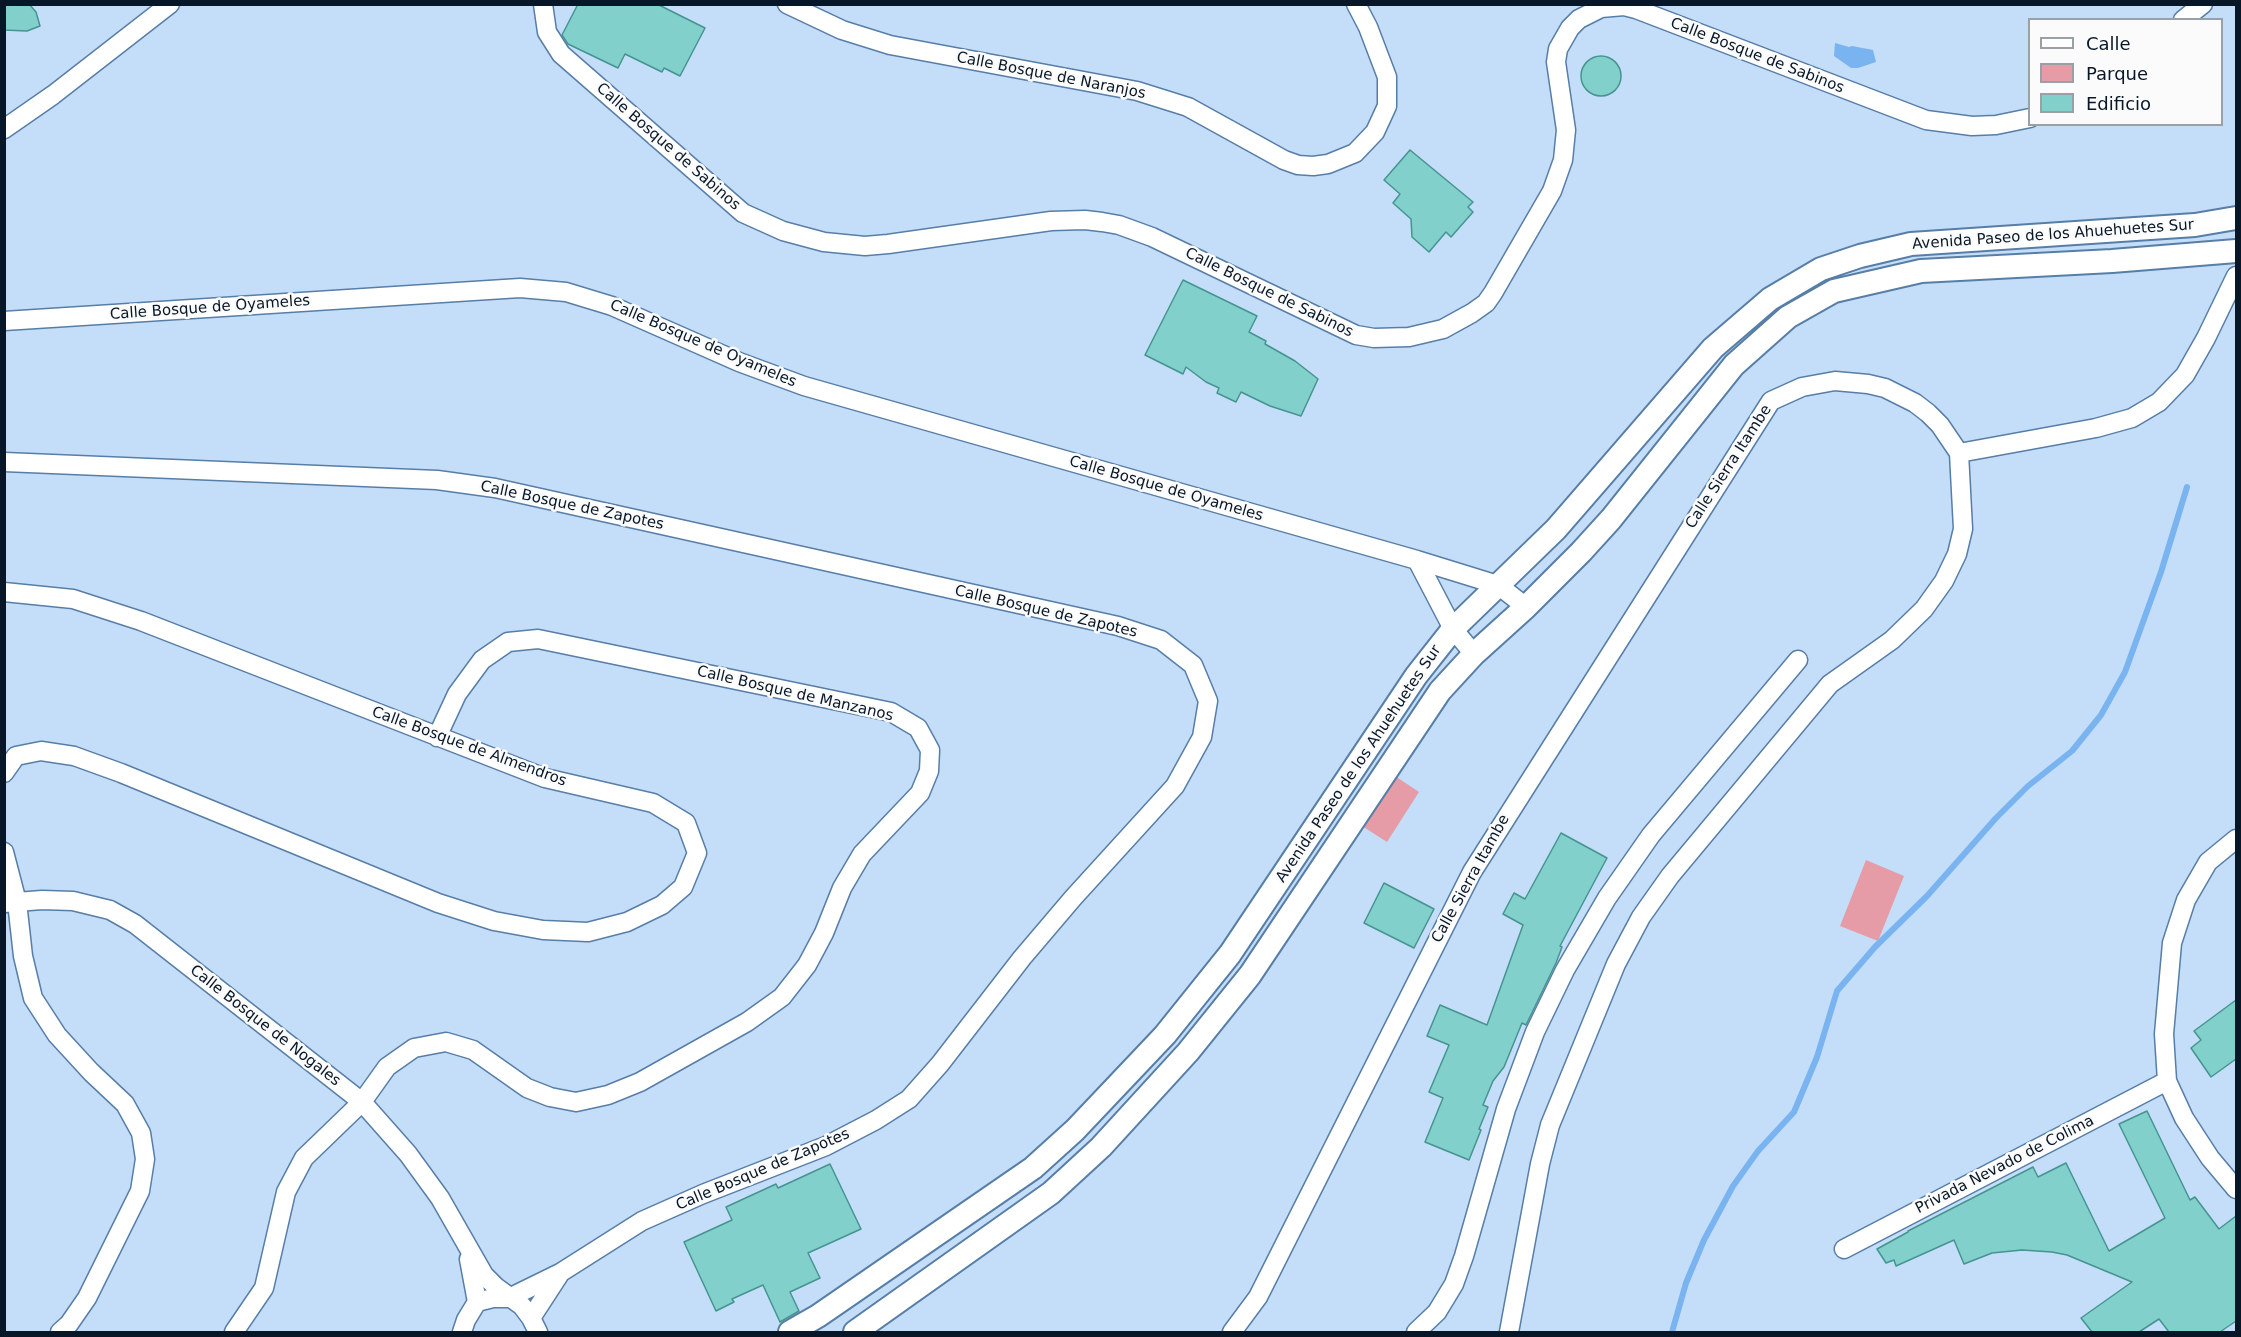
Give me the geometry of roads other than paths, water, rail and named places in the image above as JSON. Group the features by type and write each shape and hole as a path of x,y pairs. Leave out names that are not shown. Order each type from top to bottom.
{"street":[{"path":"4,129 170,4"},
{"name":"Calle Bosque de Sabinos","path":"543,4 547,32 561,54 743,213 773,227 824,242 865,246 1050,221 1076,220 1119,225 1152,237 1356,335 1374,338 1409,337 1443,328 1472,313 1486,303 1493,293 1552,191 1563,160 1566,130 1556,62 1558,49 1563,38 1575,23 1601,8 1618,6 1636,9 1926,120 1972,126 1996,125 2028,118"},
{"name":"Calle Bosque de Naranjos","path":"787,4 842,30 890,45 1137,91 1188,108 1284,160 1313,166 1335,162 1355,153 1375,132 1386,106 1387,77 1368,27 1356,4"},
{"path":"2186,18 2203,4"},
{"name":"Avenida Paseo de los Ahuehuetes Sur","path":"790,1332 818,1316 1033,1168 1075,1130 1165,1035 1230,954 1416,676 1453,629 1556,529 1713,348 1770,299 1821,269 1860,256 1911,244 2195,225 2236,218"},
{"path":"2111,230 2112,261"},
{"name":"Avenida Paseo de los Ahuehuetes Sur","path":"855,1332 1051,1193 1117,1130 1188,1052 1250,975 1440,691 1474,654 1526,607 1581,552 1611,519 1734,365 1788,317 1834,291 1921,271 2112,261 2236,251"},
{"path":"1959,453 2096,428 2132,418 2159,402 2185,375 2236,276"},
{"name":"Calle Bosque de Oyameles","path":"4,321 520,288 566,292 612,306 728,357 804,386 1498,585"},
{"name":"Calle Sierra Itambe","path":"1232,1332 1258,1297 1472,872 1771,401 1786,393 1818,383 1852,381 1876,386 1900,395 1941,425 1959,453 1963,529 1954,560 1935,595 1909,625 1830,684 1670,876 1641,917 1616,964 1550,1125 1540,1164 1509,1332"},
{"name":"Calle Bosque de Zapotes","path":"4,462 437,480 495,488 1118,626 1161,640 1193,665 1208,701 1202,737 1175,786 1029,949 940,1064 909,1099 876,1120 826,1146 703,1194 642,1221 560,1273 509,1298 493,1298 477,1302"},
{"path":"1417,560 1453,629 1474,654"},
{"path":"1498,585 1526,607"},
{"name":"Calle Bosque de Almendros","path":"4,592 73,599 141,621 545,778 653,803 686,822 697,853 683,887 662,905 627,922 588,932 543,930 494,921 438,903 121,773 74,756 41,751 16,756 4,773"},
{"name":"Calle Bosque de Manzanos","path":"234,1332 264,1288 286,1192 304,1158 362,1102 387,1067 414,1048 446,1042 473,1050 527,1088 550,1097 576,1102 608,1095 640,1082 747,1022 782,997 807,965 824,933 842,888 862,854 920,793 929,771 930,750 918,728 891,712 538,639 508,642 482,660 457,694 437,737"},
{"path":"1416,1332 1437,1312 1454,1284 1506,1109 1535,1032 1565,970 1607,898 1651,835 1798,660"},
{"path":"2236,839 2208,862 2186,900 2172,943 2164,1034 2167,1081 2184,1118 2210,1158 2236,1189"},
{"path":"4,852 11,902 33,998 57,1035 125,1104 141,1133 145,1159 140,1191 135,1202 87,1298 69,1324 60,1332"},
{"name":"Calle Bosque de Nogales","path":"11,902 73,901 110,910 135,924 362,1102 414,1163 440,1198 484,1275 509,1298 522,1306 534,1325"},
{"name":"Privada Nevado de Colima","path":"1844,1249 2167,1081"},
{"name":"Calle Bosque de Nogales","path":"467,1245 477,1302"},
{"name":"Calle Bosque de Zapotes","path":"534,1325 560,1273"},
{"path":"462,1332 477,1302"}],"water":[{"path":"1835,43 1873,50 1876,62 1851,68 1834,56"}],"waterway":[{"path":"1672,1332 1686,1283 1704,1240 1733,1186 1758,1151 1794,1112 1817,1057 1837,991 1875,947 1927,896 1996,818 2028,786 2072,751 2101,715 2125,672 2161,572 2187,487"}]}
